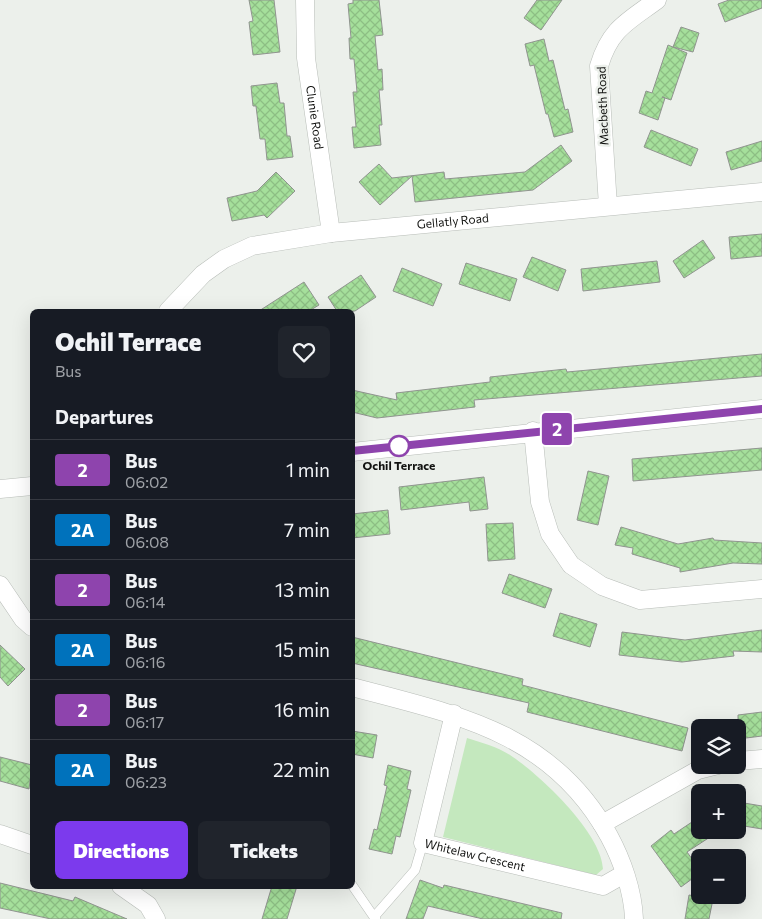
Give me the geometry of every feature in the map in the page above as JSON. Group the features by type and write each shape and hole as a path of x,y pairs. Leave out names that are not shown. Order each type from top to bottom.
{"street":[{"name":"Clunie Road","path":"305,0 306,58 331,233"},
{"name":"Macbeth Road","path":"608,206 599,66 605,48 615,32 657,0"},
{"name":"Gellatly Road","path":"170,309 203,274 224,258 252,246 331,233 762,192"},
{"path":"355,452 533,431 762,409"},
{"path":"533,431 540,502 550,534 571,565 602,586 640,600 762,589"},
{"path":"0,489 30,486"},
{"path":"0,585 23,619 30,625"},
{"path":"355,688 454,714 493,729 523,745 550,764 581,796 602,824 614,847 624,874 633,904 634,919"},
{"name":"Whitelaw Crescent","path":"454,714 423,843 603,886 624,874"},
{"path":"746,760 762,759"},
{"path":"602,824 691,774"},
{"path":"0,834 30,844"},
{"path":"124,889 148,906 156,919"}],"lane":[{"path":"354,889 375,918 415,870 423,843"}],"green space":[{"path":"467,738 494,747 510,755 552,790 581,822 592,839 600,855 603,869 596,875 443,837"}],"building":[{"path":"249,0 274,0 280,52 253,55 249,22 253,21"},
{"path":"353,0 379,0 383,35 375,36 378,70 382,69 383,90 379,90 382,125 379,125 381,145 354,148 352,127 356,127 353,92 357,92 354,59 350,59 349,38 351,38 348,4 353,3"},
{"path":"537,0 562,0 541,30 524,18"},
{"path":"729,0 762,0 762,8 725,22 718,4"},
{"path":"681,27 699,33 693,52 673,47"},
{"path":"544,39 549,61 553,60 565,110 568,109 573,132 554,137 548,114 546,114 534,65 530,66 525,44"},
{"path":"668,45 687,53 671,100 665,98 658,120 639,113 646,91 652,93"},
{"path":"277,83 280,103 284,103 287,136 290,136 293,157 267,160 265,139 260,139 256,106 253,106 251,86"},
{"path":"651,130 698,149 691,166 644,147"},
{"path":"762,141 762,161 731,170 726,152"},
{"path":"561,145 572,161 533,190 415,202 412,176 380,205 359,182 379,164 392,178 444,172 445,179 525,172"},
{"path":"276,172 295,191 267,218 264,215 232,221 227,198 257,191"},
{"path":"762,234 762,256 731,259 729,237"},
{"path":"703,240 715,258 684,278 673,261"},
{"path":"532,257 566,270 558,291 523,277"},
{"path":"657,261 660,282 583,291 581,269"},
{"path":"466,263 517,279 510,301 459,284"},
{"path":"402,268 442,284 433,306 393,291"},
{"path":"361,275 376,297 355,311 355,309 336,309 328,297"},
{"path":"304,282 319,305 312,309 262,309"},
{"path":"762,354 762,376 474,400 475,407 377,418 355,413 355,391 397,400 396,393 490,382 490,377 566,369 567,372"},
{"path":"762,448 762,470 633,481 632,459"},
{"path":"588,471 609,476 598,525 577,520"},
{"path":"484,477 488,509 470,511 469,502 401,510 399,487"},
{"path":"388,510 390,534 355,538 355,514"},
{"path":"513,523 515,559 488,561 486,524"},
{"path":"621,527 678,544 713,538 714,540 762,543 762,564 733,563 680,572 680,568 632,554 633,548 615,545"},
{"path":"509,574 552,589 545,608 502,593"},
{"path":"560,613 597,624 590,647 553,636"},
{"path":"762,630 762,652 733,651 734,656 682,662 619,655 622,632 685,640"},
{"path":"355,638 523,679 522,685 688,728 682,751 527,712 529,703 355,664"},
{"path":"0,645 25,669 8,686 0,677"},
{"path":"762,712 762,736 746,738 746,719 738,719 738,715"},
{"path":"355,731 377,735 373,758 355,755"},
{"path":"0,757 30,764 29,789 0,781"},
{"path":"388,765 411,771 407,789 411,790 400,837 396,836 392,854 369,849 374,829 377,830 387,786 384,785"},
{"path":"746,803 762,806 762,829 746,826"},
{"path":"691,823 691,839 707,839 687,852 691,858 691,880 681,887 651,846 671,830 674,834"},
{"path":"420,880 443,888 444,885 562,913 561,919 483,919 428,906 423,919 406,919"},
{"path":"0,883 73,901 75,897 127,919 51,919 0,908"},
{"path":"271,889 296,889 287,919 262,919"},
{"path":"689,895 691,895 691,904 712,904 709,919 685,919"}],"bus line":[{"name":"2","path":"355,451 762,409"}],"place":[{"name":"Ochil Terrace","path":"399,446"}]}
